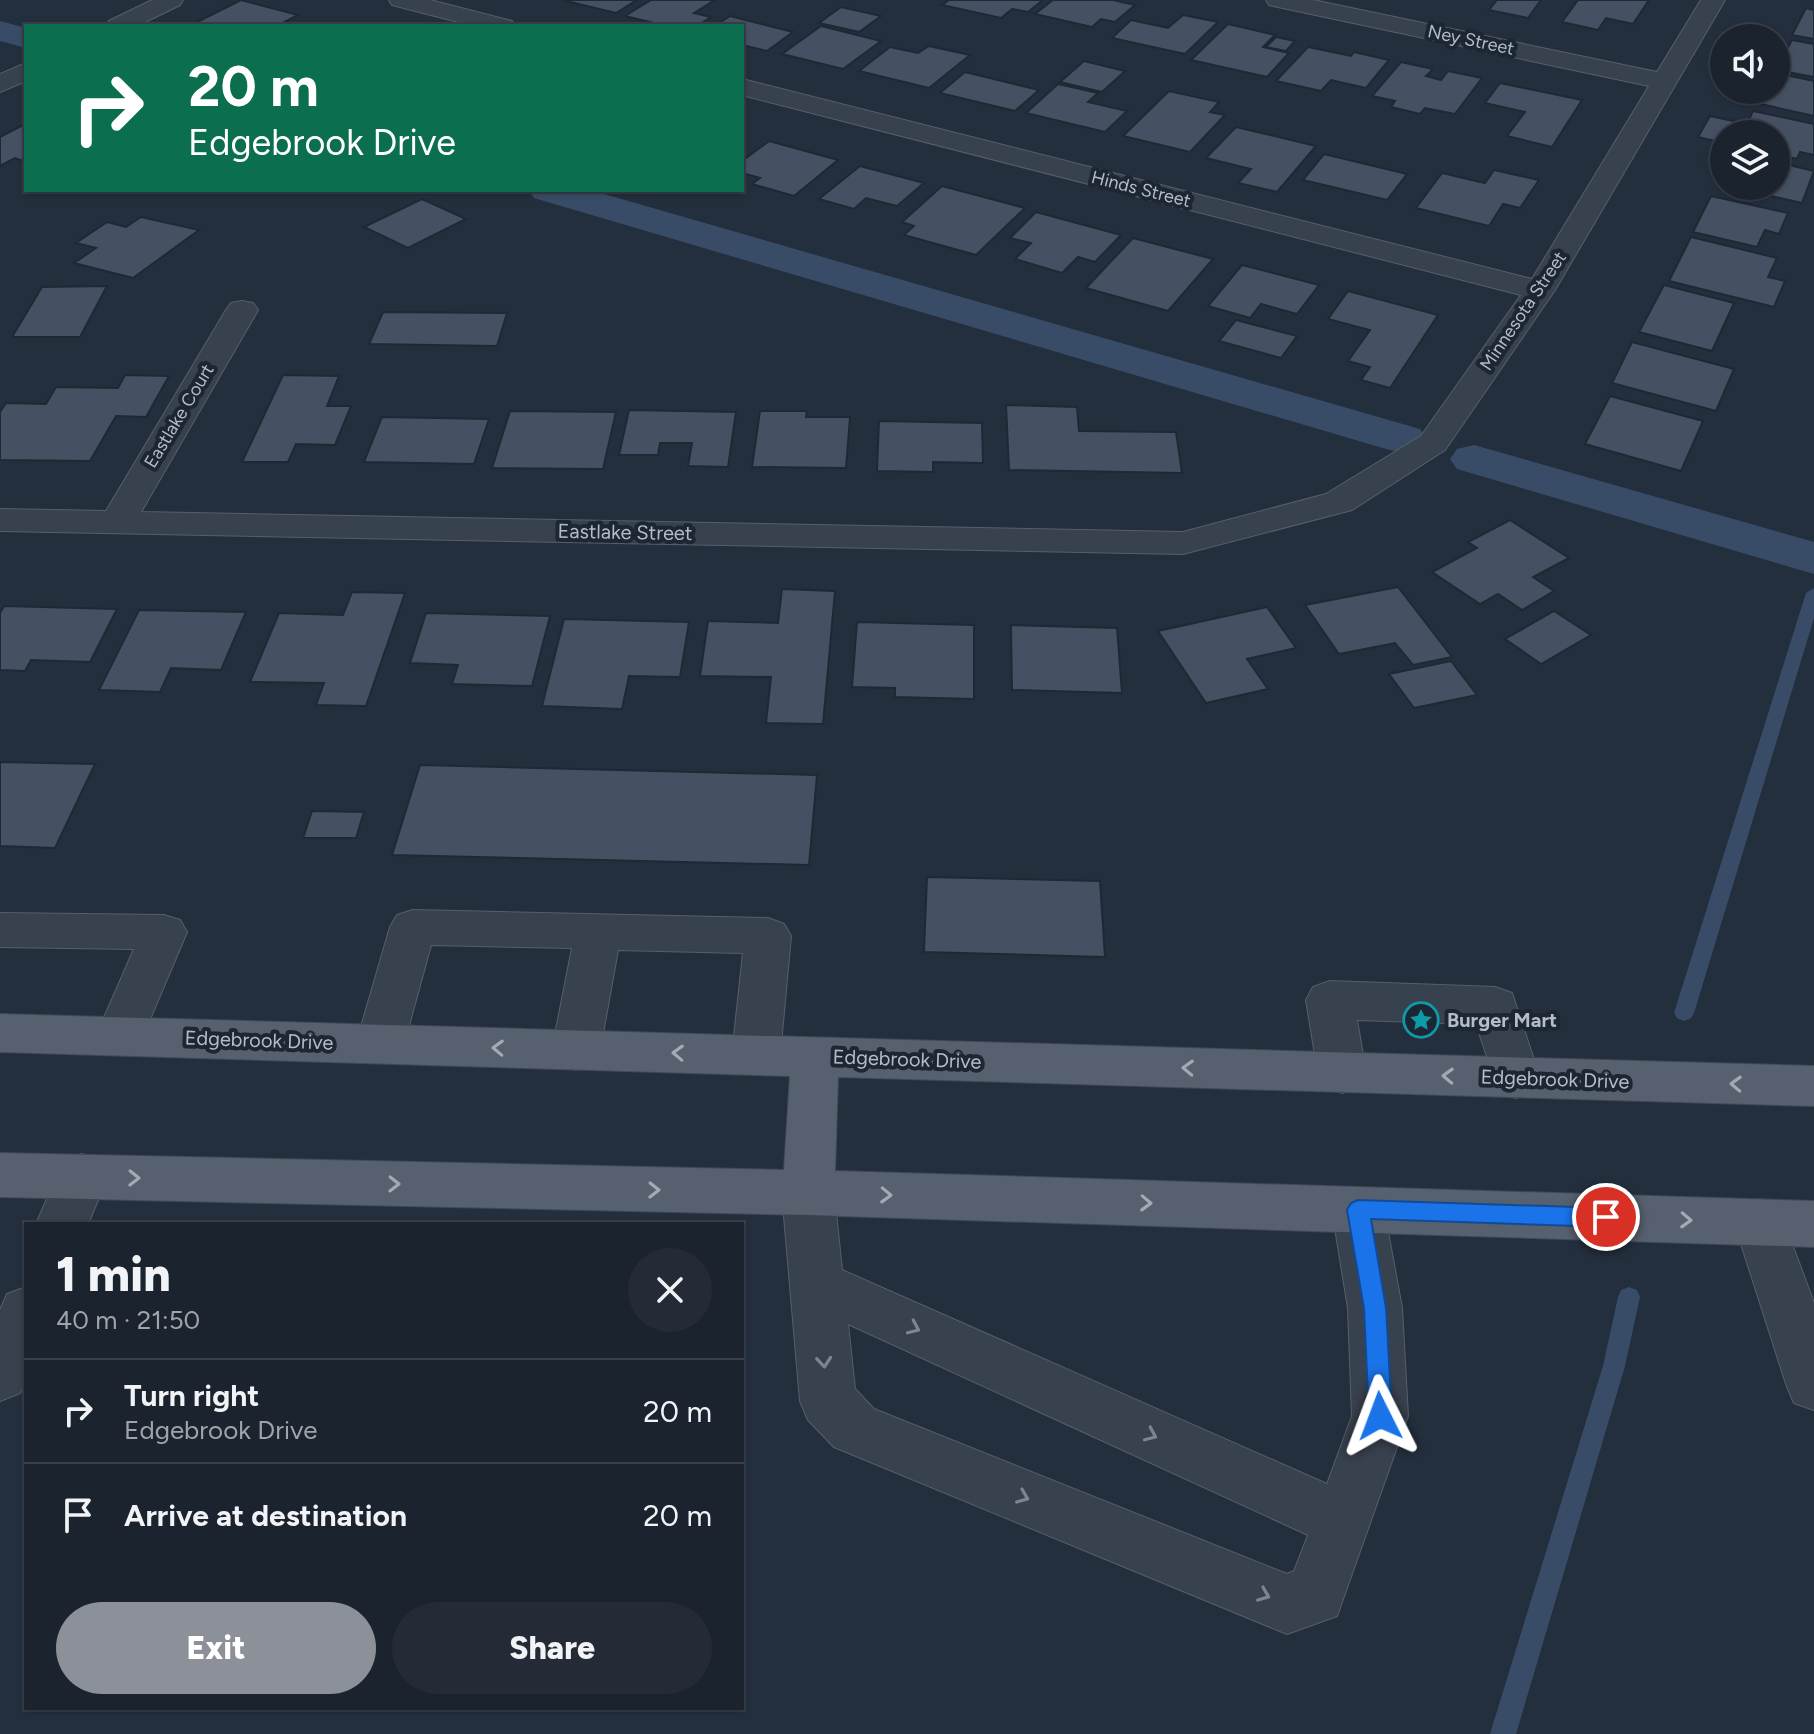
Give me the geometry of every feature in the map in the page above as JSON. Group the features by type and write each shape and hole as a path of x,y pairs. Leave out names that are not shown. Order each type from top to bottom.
{"main road":[{"name":"Edgebrook Drive","path":"0,1033 1814,1086"},
{"path":"808,1193 815,1057"},
{"path":"0,1175 808,1193 1814,1224"}],"street":[{"path":"122,24 171,0"},
{"path":"401,0 495,24"},
{"name":"Ney Street","path":"1278,0 1664,81"},
{"name":"Minnesota Street","path":"1247,526 1339,502 1433,443 1540,290 1713,0"},
{"path":"0,84 24,72"},
{"name":"Hinds Street","path":"744,88 1540,290"},
{"name":"Eastlake Court","path":"117,522 242,310"},
{"name":"Eastlake Street","path":"0,520 1183,543 1247,526"},
{"path":"380,1044 413,927 768,936 756,1055"},
{"path":"0,930 164,932 120,1036"},
{"path":"576,1050 598,932"},
{"path":"1342,1073 1330,1000 1495,1006 1516,1078"},
{"path":"63,1222 82,1176"},
{"path":"808,1193 828,1401 854,1428 1287,1604 1316,1595 1380,1416 1375,1308 1358,1210"},
{"path":"1760,1222 1814,1383"},
{"path":"817,1284 1342,1521"},
{"path":"0,1375 24,1317"}],"building":[{"path":"241,0 298,15 281,24 193,24"},
{"path":"562,0 637,0 616,13"},
{"path":"651,0 715,0 694,13 711,17 700,24 658,24 625,16"},
{"path":"949,0 1043,0 1028,12 1012,9 1001,18 942,5"},
{"path":"1053,0 1113,0 1135,5 1115,22 1101,19 1092,27 1035,14"},
{"path":"1497,0 1541,0 1528,18 1489,10"},
{"path":"1578,0 1649,0 1633,24 1606,18 1598,30 1562,22"},
{"path":"841,7 881,16 859,32 819,23"},
{"path":"1806,8 1814,10 1814,39 1792,35"},
{"path":"1183,15 1218,22 1185,54 1112,38 1131,20 1168,28"},
{"path":"730,16 793,32 767,51 744,45 744,24 718,24"},
{"path":"1228,24 1275,35 1263,47 1289,53 1267,77 1191,60"},
{"path":"821,26 881,41 843,69 782,54"},
{"path":"1276,37 1295,41 1286,51 1266,47"},
{"path":"1792,40 1814,44 1814,77 1790,73"},
{"path":"929,46 970,55 929,88 859,71 890,47 918,53"},
{"path":"1308,47 1389,60 1366,88 1331,80 1321,91 1276,81"},
{"path":"1084,61 1125,71 1102,92 1060,82"},
{"path":"1401,62 1433,69 1426,76 1441,80 1448,71 1482,78 1455,114 1425,108 1420,114 1391,107 1395,101 1372,96"},
{"path":"965,72 1039,90 1015,111 940,93"},
{"path":"1790,76 1814,81 1814,116 1760,104 1790,104"},
{"path":"1500,83 1582,100 1552,147 1507,136 1525,112 1485,103"},
{"path":"1058,84 1098,93 1088,102 1127,111 1105,132 1026,113"},
{"path":"1169,91 1219,102 1210,112 1225,115 1190,152 1123,136"},
{"path":"1753,111 1814,124 1814,155 1800,152 1797,159 1790,157 1790,120 1749,120"},
{"path":"1710,116 1728,120 1710,120 1710,140 1698,137"},
{"path":"24,127 24,161 15,158 0,166 0,137"},
{"path":"1236,127 1316,146 1277,192 1238,183 1251,169 1206,158"},
{"path":"769,141 838,160 794,196 752,184 760,178 744,174 744,160"},
{"path":"1324,154 1407,174 1387,200 1303,180"},
{"path":"1790,165 1814,171 1802,203 1789,200"},
{"path":"860,166 924,183 897,206 866,198 854,209 819,199"},
{"path":"1494,170 1539,180 1520,208 1503,204 1489,226 1416,208 1442,173 1485,183"},
{"path":"942,186 1025,208 976,255 904,235 914,226 902,222"},
{"path":"1710,198 1788,213 1779,234 1765,230 1757,247 1693,232"},
{"path":"422,199 466,219 408,248 364,227"},
{"path":"1036,212 1121,235 1095,262 1078,257 1062,273 1015,259 1031,243 1010,238"},
{"path":"141,217 199,230 133,278 74,263 96,248 76,243 107,222 126,227"},
{"path":"1691,237 1777,258 1768,277 1785,281 1774,307 1669,281"},
{"path":"1133,238 1213,259 1168,311 1086,288"},
{"path":"1242,265 1319,285 1297,314 1261,304 1250,318 1208,306"},
{"path":"1664,285 1734,303 1712,351 1639,332"},
{"path":"107,286 80,337 12,337 42,287"},
{"path":"1348,291 1438,315 1390,388 1361,380 1370,367 1348,361 1370,330 1328,319"},
{"path":"383,312 507,313 497,346 369,344"},
{"path":"1236,320 1297,336 1281,358 1219,341"},
{"path":"1632,342 1734,369 1716,411 1612,383"},
{"path":"125,375 169,376 146,417 116,416 90,461 0,460 0,412 6,403 46,404 56,387 118,388"},
{"path":"283,375 339,376 327,406 351,406 335,445 296,444 288,462 242,462"},
{"path":"1610,396 1703,421 1681,471 1585,444"},
{"path":"1006,405 1077,407 1079,431 1176,432 1182,473 1009,470"},
{"path":"629,410 736,412 728,467 688,466 692,443 660,443 658,455 619,455"},
{"path":"510,411 616,412 603,469 492,468"},
{"path":"760,411 807,411 806,417 850,417 846,468 752,467"},
{"path":"382,417 489,419 474,464 364,462"},
{"path":"879,421 982,423 983,463 933,462 933,472 877,471"},
{"path":"1510,520 1569,558 1533,577 1554,591 1522,610 1498,594 1480,604 1432,572 1477,548 1468,542"},
{"path":"1398,587 1452,657 1413,665 1395,643 1339,654 1305,605"},
{"path":"782,589 835,591 823,724 766,723 771,677 700,676 708,621 778,623"},
{"path":"352,592 405,593 366,706 316,705 324,683 250,682 279,613 343,615"},
{"path":"4,606 117,609 90,662 31,660 25,671 0,670 0,613"},
{"path":"1267,607 1296,648 1247,659 1268,689 1206,703 1158,631"},
{"path":"139,610 246,612 221,670 171,668 160,692 99,690"},
{"path":"1554,611 1591,635 1541,664 1505,639"},
{"path":"426,613 550,616 532,686 452,684 458,665 410,663"},
{"path":"564,619 689,622 680,677 629,676 622,709 542,706"},
{"path":"857,622 974,625 974,699 895,697 895,688 852,687"},
{"path":"1011,625 1117,628 1122,693 1012,690"},
{"path":"1451,661 1477,695 1414,708 1389,674"},
{"path":"0,762 95,764 55,848 0,846"},
{"path":"420,765 817,775 809,865 392,855"},
{"path":"312,811 364,812 356,838 303,838"},
{"path":"927,877 1100,881 1105,957 924,952"}],"waterway":[{"path":"0,31 24,37"},
{"path":"555,192 1403,439"},
{"path":"1474,459 1814,558"},
{"path":"1684,1013 1814,593"},
{"path":"1503,1734 1614,1366 1629,1297"}],"place":[{"name":"Burger Mart","path":"1421,1020"}],"route":[{"path":"1380,1416 1375,1308 1358,1210 1606,1217"}]}
